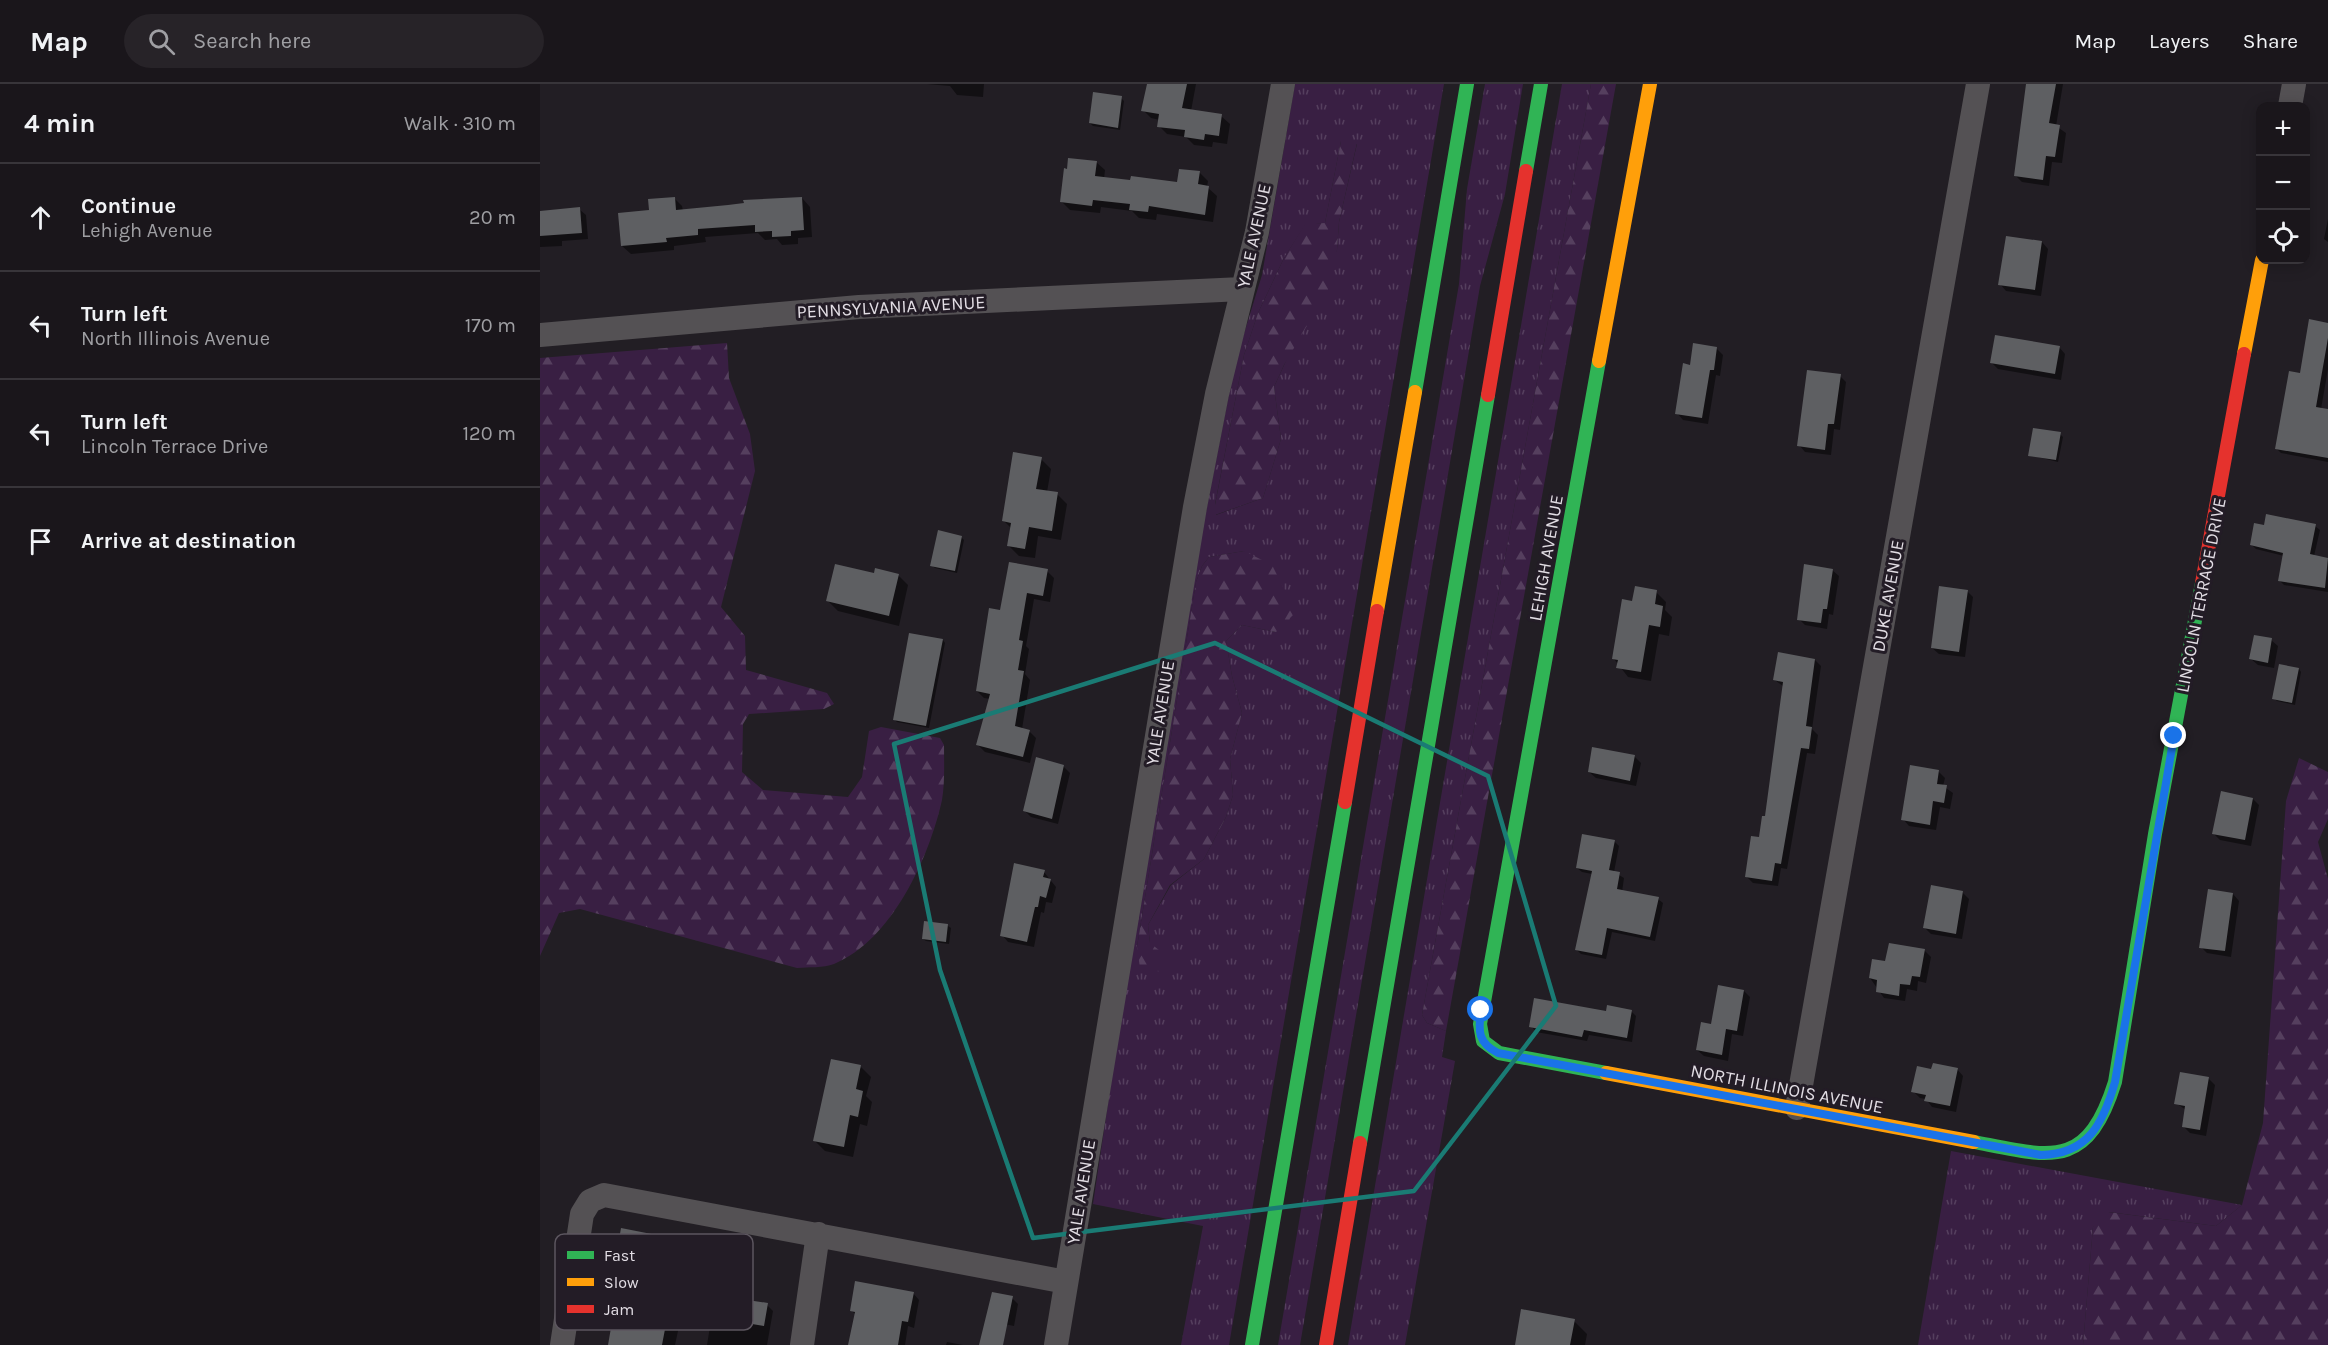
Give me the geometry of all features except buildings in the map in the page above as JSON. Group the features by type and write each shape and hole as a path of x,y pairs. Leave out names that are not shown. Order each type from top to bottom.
{"main road":[{"path":"1252,1345 1467,84"},
{"path":"1326,1345 1541,84"},
{"name":"LEHIGH AVENUE","path":"1480,1039 1481,1010 1650,84"},
{"name":"LINCOLN TERRACE DRIVE","path":"2088,1138 2101,1121 2115,1082 2156,834 2261,264"},
{"name":"NORTH ILLINOIS AVENUE","path":"1480,1039 1487,1047 1498,1053 2041,1155 2071,1150 2088,1138"}],"street":[{"name":"YALE AVENUE","path":"1056,1345 1195,507 1217,394 1257,232 1284,84"},
{"name":"DUKE AVENUE","path":"1797,1108 1978,84"},
{"path":"2291,102 2294,84"},
{"name":"PENNSYLVANIA AVENUE","path":"540,335 859,307 1242,289"},
{"path":"579,1234 582,1214 590,1201 604,1195 1066,1282"},
{"path":"802,1345 818,1234"},
{"path":"562,1345 564,1330"}],"highlighted area":[{"path":"1215,643 1488,776 1556,1006 1414,1191 1033,1238 940,970 894,744"}],"green space":[{"path":"1295,84 1444,84 1229,1345 1181,1345 1203,1226 1093,1204 1127,976 1195,568 1235,363 1262,275","holes":["1341,141 1357,144 1339,222 1337,250 1274,387 1281,439 1263,498 1216,515 1215,504 1244,355 1258,313 1284,258 1305,225 1325,223","1244,551 1276,632 1242,625 1226,641 1242,713 1230,759 1233,795 1226,817 1204,859 1171,885 1148,925 1150,943 1137,947 1196,582 1202,566 1209,557"]},
{"path":"1485,84 1523,84 1505,194 1480,286 1300,1345 1278,1345 1459,284 1467,189"},
{"path":"1562,84 1591,84 1422,1015 1427,1023 1446,1031 1442,1057 1455,1061 1405,1345 1348,1345"},
{"path":"1591,84 1616,84 1446,1031 1427,1023 1422,1015"},
{"path":"1349,140 1357,143 1339,222 1337,250 1329,288 1284,365 1274,387 1281,439 1263,498 1215,515 1244,355 1258,313 1284,258 1305,224 1325,223 1341,141"},
{"path":"727,343 729,378 750,434 755,471 721,607 745,636 746,670 827,693 834,704 824,709 749,714 743,724 742,772 763,790 848,797 862,777 869,731 881,727 940,738 944,745 944,780 936,823 917,871 890,917 874,936 855,952 834,964 797,968 580,909 559,913 540,956 540,358"},
{"path":"1244,551 1272,565 1285,591 1293,615 1276,632 1242,625 1226,641 1242,713 1230,759 1233,795 1226,817 1204,859 1170,885 1148,925 1150,943 1169,958 1162,972 1140,968 1137,947 1196,582 1202,566 1209,557"},
{"path":"2299,758 2328,772 2328,819 2318,842 2328,879 2328,1345 2083,1345 2093,1227 2097,1217 2108,1212 2216,1226 2242,1205 2263,1123 2286,801"},
{"path":"1951,1151 2242,1205 2216,1226 2109,1212 2093,1227 2083,1345 1918,1345"}],"traffic: fast":[{"path":"1415,392 1467,84"},
{"path":"1526,171 1541,84"},
{"path":"1599,361 1480,1024 1483,1041 1499,1053 1606,1073"},
{"path":"1360,1143 1488,395"},
{"path":"1974,1142 2025,1151 2045,1153 2063,1151 2078,1144 2092,1131 2104,1111 2115,1082 2155,834 2202,583"},
{"path":"1252,1345 1345,802"}],"traffic: slow":[{"path":"1599,361 1650,84"},
{"path":"2244,354 2261,264"},
{"path":"1377,611 1415,392"},
{"path":"1606,1073 1974,1142"}],"traffic: jam":[{"path":"1488,395 1526,171"},
{"path":"2202,583 2244,354"},
{"path":"1345,802 1377,611"},
{"path":"1326,1345 1360,1143"}],"route":[{"path":"1481,1010 1480,1039 1487,1047 1498,1053 2041,1155 2057,1155 2071,1150 2081,1145 2101,1121 2115,1082 2174,736"}]}
